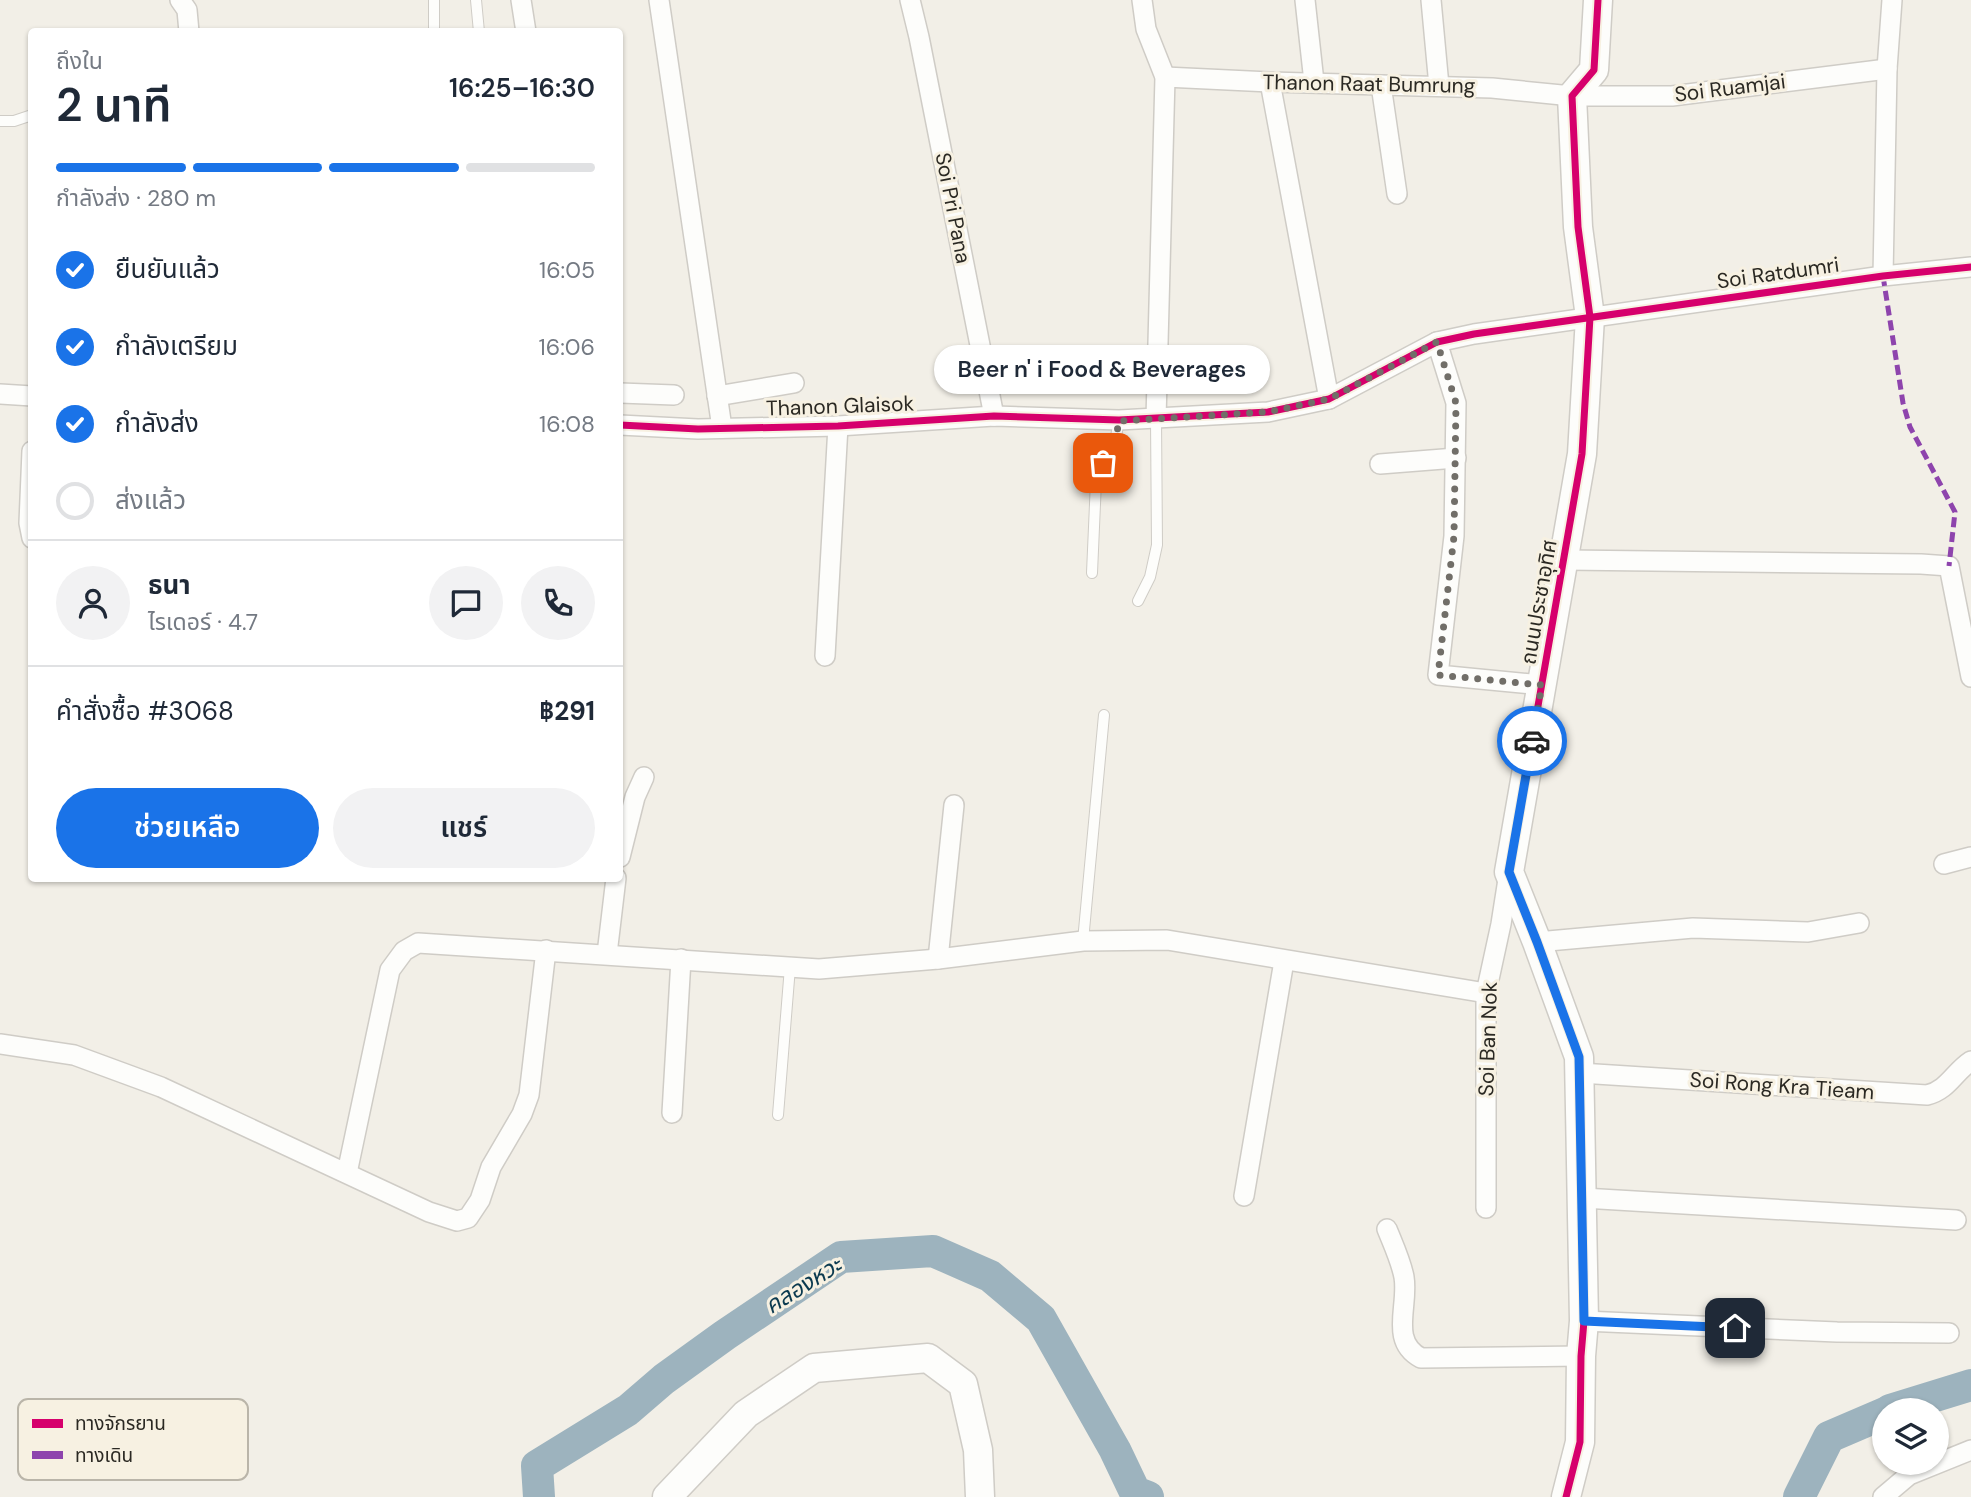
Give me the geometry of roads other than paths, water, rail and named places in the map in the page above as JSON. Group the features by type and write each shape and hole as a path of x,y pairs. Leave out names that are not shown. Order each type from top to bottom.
{"street":[{"path":"180,0 187,10 189,28"},
{"path":"521,0 525,28"},
{"path":"659,0 722,428"},
{"name":"Soi Pri Pana","path":"910,0 994,416"},
{"path":"1142,0 1146,29 1165,77 1156,419"},
{"path":"1306,0 1314,82"},
{"path":"1432,0 1439,86"},
{"path":"1572,96 1594,71 1598,0"},
{"path":"1883,276 1887,69 1892,0"},
{"name":"Soi Ruamjai","path":"1572,96 1672,96 1887,69"},
{"name":"Thanon Raat Bumrung","path":"1165,77 1492,88 1572,96"},
{"path":"1270,82 1329,399"},
{"path":"1381,85 1397,194"},
{"name":"ถนนประชาอุทิศ","path":"1509,872 1582,454 1590,317 1578,227 1572,96"},
{"name":"Soi Ratdumri","path":"1590,317 1883,276 1971,267"},
{"name":"Thanon Glaisok","path":"623,425 722,428 838,426 994,416 1119,421 1268,412 1329,399 1437,342 1590,317"},
{"path":"1437,342 1456,403 1454,536 1438,675 1542,685"},
{"path":"717,396 794,383"},
{"path":"623,393 674,395"},
{"path":"0,394 28,396"},
{"path":"825,656 838,426"},
{"path":"1380,464 1456,458"},
{"path":"1565,559 1950,566 1971,677"},
{"path":"623,845 635,797 644,777"},
{"path":"938,959 954,805"},
{"path":"1944,864 1971,858"},
{"path":"1509,872 1579,1057 1584,1321 1580,1442 1566,1497"},
{"name":"Soi Ban Nok","path":"1486,1208 1486,993 1502,924 1509,872"},
{"path":"607,954 616,882"},
{"path":"1537,942 1693,928 1808,932 1859,923"},
{"path":"347,1173 390,970 404,951 418,943 831,969 1083,941 1167,940 1486,993"},
{"path":"0,1044 74,1055 161,1087 429,1212 457,1221 468,1218 480,1200 491,1167 523,1114 529,1095 546,950"},
{"path":"672,1113 681,959"},
{"path":"1244,1196 1284,961"},
{"name":"Soi Rong Kra Tieam","path":"1580,1073 1927,1095 1937,1093 1971,1061"},
{"path":"1583,1198 1956,1220"},
{"path":"1387,1229 1404,1277 1403,1339 1410,1352 1421,1358 1581,1356"},
{"path":"1584,1321 1837,1332 1949,1333"},
{"path":"667,1497 746,1414 814,1368 928,1358 963,1384 978,1450 980,1497"},
{"path":"1949,1459 1971,1450"},
{"path":"1883,1497 1909,1475"},
{"path":"1909,1475 1909,1497"}],"lane":[{"path":"434,0 435,28"},
{"path":"475,0 478,28"},
{"path":"0,121 14,121 28,116"},
{"path":"1138,601 1150,578 1157,545 1156,419"},
{"path":"1093,573 1096,481 1115,442 1119,421"},
{"path":"1083,941 1104,715"},
{"path":"778,1115 790,967"}],"waterway":[{"name":"คลองหวะ","path":"539,1497 537,1466 628,1410 664,1379 725,1335 841,1257 933,1251 990,1276 1041,1319 1115,1450 1135,1492 1148,1497"},
{"name":"คลองหวะ","path":"1929,1398 1971,1385"},
{"name":"คลองหวะ","path":"1799,1497 1829,1437 1872,1419"}],"place":[{"name":"Beer n' i Food & Beverages","path":"1103,463"}]}
